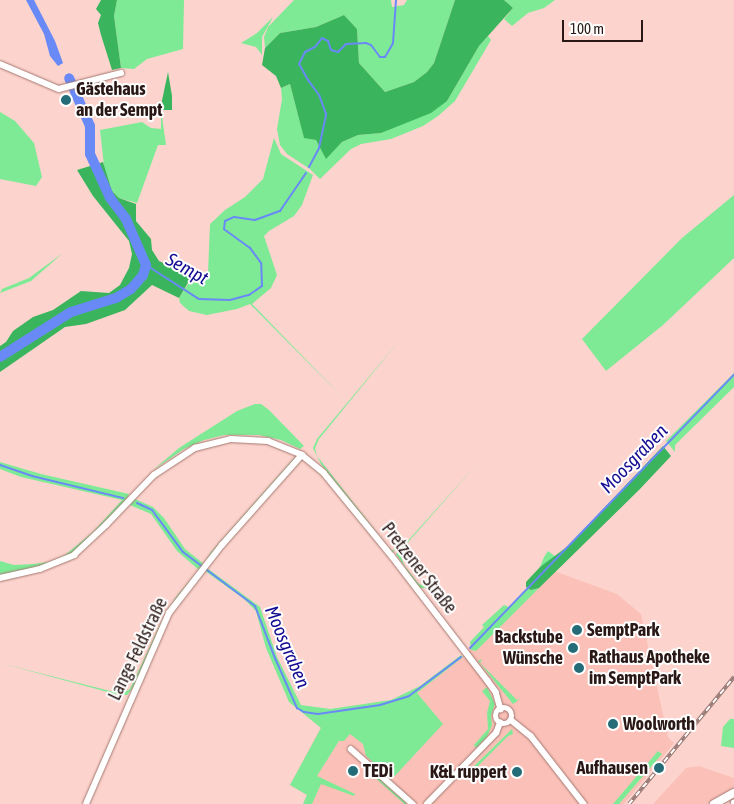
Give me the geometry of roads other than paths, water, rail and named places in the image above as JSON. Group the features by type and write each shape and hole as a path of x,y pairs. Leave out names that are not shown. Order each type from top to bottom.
{"main road":[{"path":"714,804 734,793"}],"street":[{"path":"0,64 55,89 63,89 121,72"},
{"name":"Pretzener Straße","path":"0,578 40,569 74,555 93,539 154,475 195,448 231,439 257,439 278,444 302,455 324,473 392,556 488,681 496,692 501,708"},
{"name":"Lange Feldstraße","path":"86,804 167,618 206,565 302,455"},
{"name":"Pretzener Straße","path":"501,708 509,710 511,720 531,736 584,804"},
{"name":"Pretzener Straße","path":"500,723 496,715 501,708"},
{"path":"427,804 496,733 500,723 505,724 511,720"},
{"path":"352,749 413,804"}],"water":[{"path":"26,0 34,0 55,41 63,63 58,66 50,56 44,34"}],"waterway":[{"name":"Sempt","path":"309,167 319,148 326,114 319,95 299,64 305,52 315,47 322,38 328,41 331,50 338,52 346,44 366,43 371,45 380,57 385,57 393,43 396,0"},
{"name":"Sempt","path":"0,357 71,312 116,298 131,289 143,275 146,265 126,219 110,198 90,154 90,126 69,78"},
{"name":"Sempt","path":"146,265 199,299 230,300 249,295 262,286 261,263 250,248 224,229 225,221 234,217 255,220 280,211 306,173"},
{"name":"Moosgraben","path":"470,648 734,375"},
{"name":"Moosgraben","path":"0,465 32,476 123,498"},
{"name":"Moosgraben","path":"137,503 152,510 183,552 255,606 297,708 304,712 318,714 380,705 409,696 461,657"}],"railway":[{"path":"629,804 734,677"}],"place":[{"name":"Gästehaus an der Sempt","path":"66,100"},
{"name":"SemptPark","path":"577,630"},
{"name":"Backstube Wünsche","path":"573,648"},
{"name":"Rathaus Apotheke im SemptPark","path":"579,668"},
{"name":"Woolworth","path":"613,724"},
{"name":"Aufhausen","path":"659,768"},
{"name":"TEDi","path":"353,771"},
{"name":"K&L ruppert","path":"517,772"}]}
